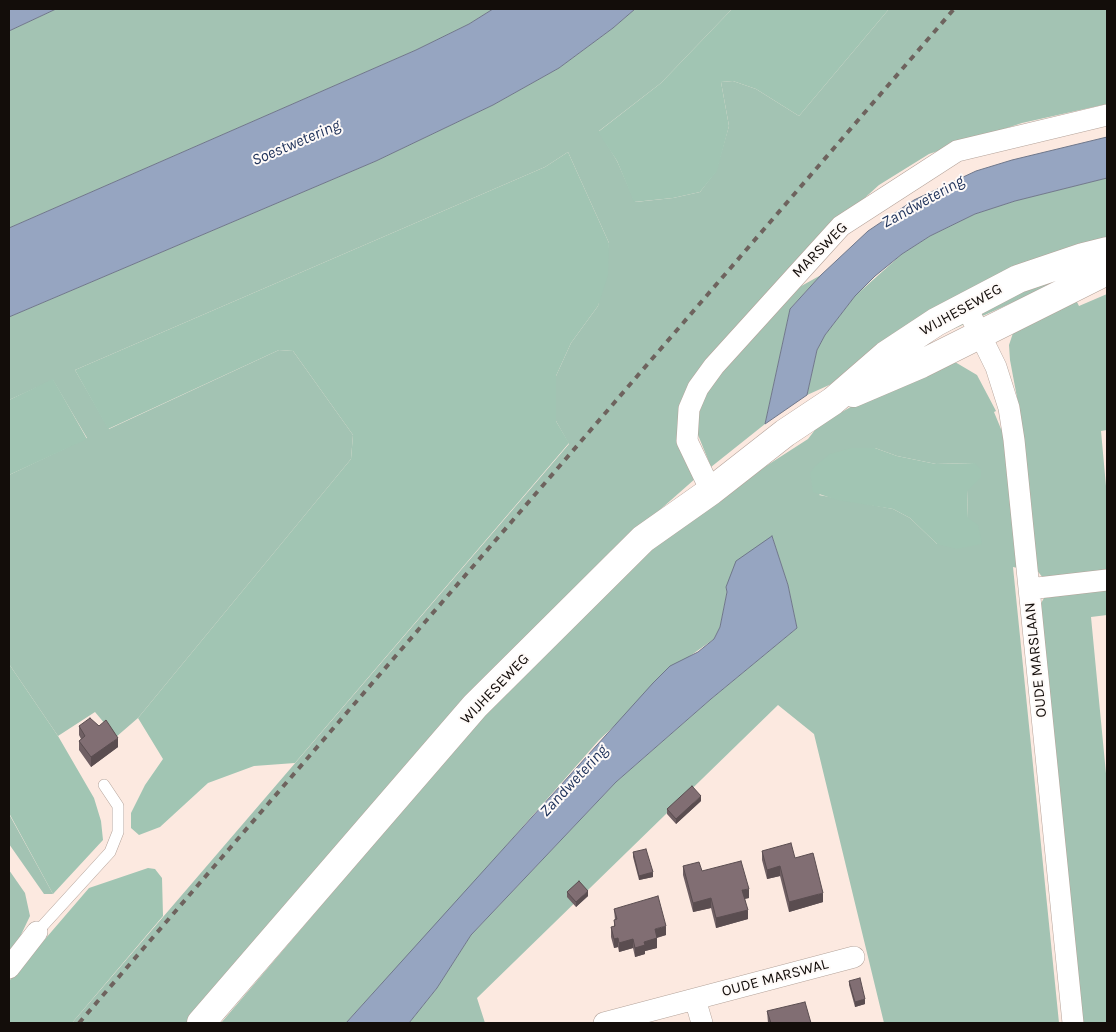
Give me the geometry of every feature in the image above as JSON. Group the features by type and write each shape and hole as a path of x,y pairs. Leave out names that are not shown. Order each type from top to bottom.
{"main road":[{"name":"WIJHESEWEG","path":"201,1023 475,706 643,539 711,491 785,433 833,401 886,355 936,322 1018,280 1083,256 1107,251"},
{"name":"WIJHESEWEG","path":"833,401 892,378 1107,271"}],"street":[{"name":"MARSWEG","path":"711,491 687,441 688,409 698,388 714,366 840,226 957,152 1107,115"},
{"name":"OUDE MARSLAAN","path":"966,306 996,367 1009,408 1014,440 1073,1023"},
{"path":"1029,589 1107,580"},
{"path":"9,968 37,932"},
{"name":"OUDE MARSWAL","path":"604,1023 854,957"},
{"path":"695,999 702,1023"}],"lane":[{"path":"37,932 110,852 118,832 118,806 104,785"}],"green space":[{"path":"56,9 493,9 469,24 416,50 9,228 9,31"},
{"path":"635,9 732,9 661,83 599,131 617,161 635,202 673,198 700,192 716,171 729,126 721,82 733,81 756,89 799,116 889,9 1107,9 1107,104 1022,123 929,154 879,185 826,233 693,386 696,478 594,568 487,675 191,1023 72,1023 569,444 556,421 556,376 571,343 598,306 609,243 568,152 545,167 75,370 109,429 279,350 293,351 353,435 351,459 138,718 116,737 95,712 58,736 9,664 9,475 87,438 53,380 9,400 9,317 376,161 493,105 559,68 613,28"},
{"path":"732,9 889,9 799,116 756,89 733,81 721,82 729,126 717,171 700,192 673,198 634,202 617,161 598,132 661,83"},
{"path":"568,152 609,243 608,275 598,306 571,343 556,376 556,421 569,443 295,763 254,766 208,783 160,827 139,835 131,828 131,813 145,785 163,759 138,718 351,459 353,435 293,351 279,350 108,429 75,370 545,167"},
{"path":"1107,178 1107,260 807,395 817,350 825,335 855,296 902,254 930,236 975,214 1015,201"},
{"path":"821,275 790,309 765,424 711,467 694,425 696,407 715,378 787,294"},
{"path":"1107,294 1107,430 1101,431 1107,497 1107,569 1102,573 1043,578 1036,569 1021,419 1009,345 1014,330 1074,296 1079,306"},
{"path":"955,362 977,375 996,411 994,412 1001,429 1004,430 1018,568 1013,567 1059,1023 884,1023 814,734 778,705 477,998 485,1023 409,1023 437,988 471,935 616,782 711,699 797,628 788,585 772,536 726,587 727,592 720,627 714,639 690,656 599,740 454,905 346,1023 221,1023 504,691 610,585 672,533 735,486 808,439 818,426 854,405","holes":["875,448 897,456 936,464 974,463 975,482 967,490 968,518 937,544 910,518 893,509 819,495"]},
{"path":"53,379 87,439 9,475 9,400"},
{"path":"851,448 875,448 897,456 936,464 974,463 981,469 981,477 967,491 968,518 978,525 982,544 957,549 937,544 910,518 893,509 837,500 813,492 810,473 815,466 830,454"},
{"path":"1107,590 1107,615 1091,617 1107,784 1107,1023 1079,1023 1039,607 1044,598"},
{"path":"9,664 58,736 94,798 101,821 103,840 53,894 9,813"},
{"path":"9,814 53,894 44,894 9,844"},
{"path":"148,868 155,869 162,878 163,916 72,1023 9,1023 9,981 89,888"},
{"path":"9,870 25,893 30,916 19,939 9,952"}],"water":[{"path":"9,9 56,9 9,31"},
{"name":"Soestwetering","path":"493,9 635,9 613,28 559,68 493,105 376,161 9,317 9,228 416,50 469,24"},
{"name":"Zandwetering","path":"1107,137 1107,178 1015,201 975,214 930,236 902,254 875,276 855,296 825,335 817,350 807,395 765,424 790,309 821,275 868,231 914,200 976,171 1012,160"},
{"name":"Zandwetering","path":"772,536 788,585 797,628 711,699 616,782 471,935 437,988 409,1023 346,1023 653,683 670,666 698,652 714,639 720,627 727,592 726,587 736,561"}],"building":[{"path":"90,718 99,726 106,720 118,738 91,757 79,741 85,736 79,726"},
{"path":"692,786 701,796 676,819 667,809"},
{"path":"791,843 795,858 813,853 823,893 789,902 780,866 767,870 762,851"},
{"path":"646,849 653,872 639,876 633,852"},
{"path":"741,861 749,889 742,890 748,910 716,918 711,898 693,903 683,866 699,862 702,871"},
{"path":"579,881 588,891 576,902 567,892"},
{"path":"658,896 666,926 655,929 657,938 644,942 645,945 635,948 633,939 619,943 618,938 614,939 611,927 615,926 614,920 617,919 614,909"},
{"path":"860,978 865,999 855,1002 849,981"},
{"path":"805,1002 811,1023 771,1023 767,1011"}],"railway":[{"path":"79,1023 954,9"}]}
